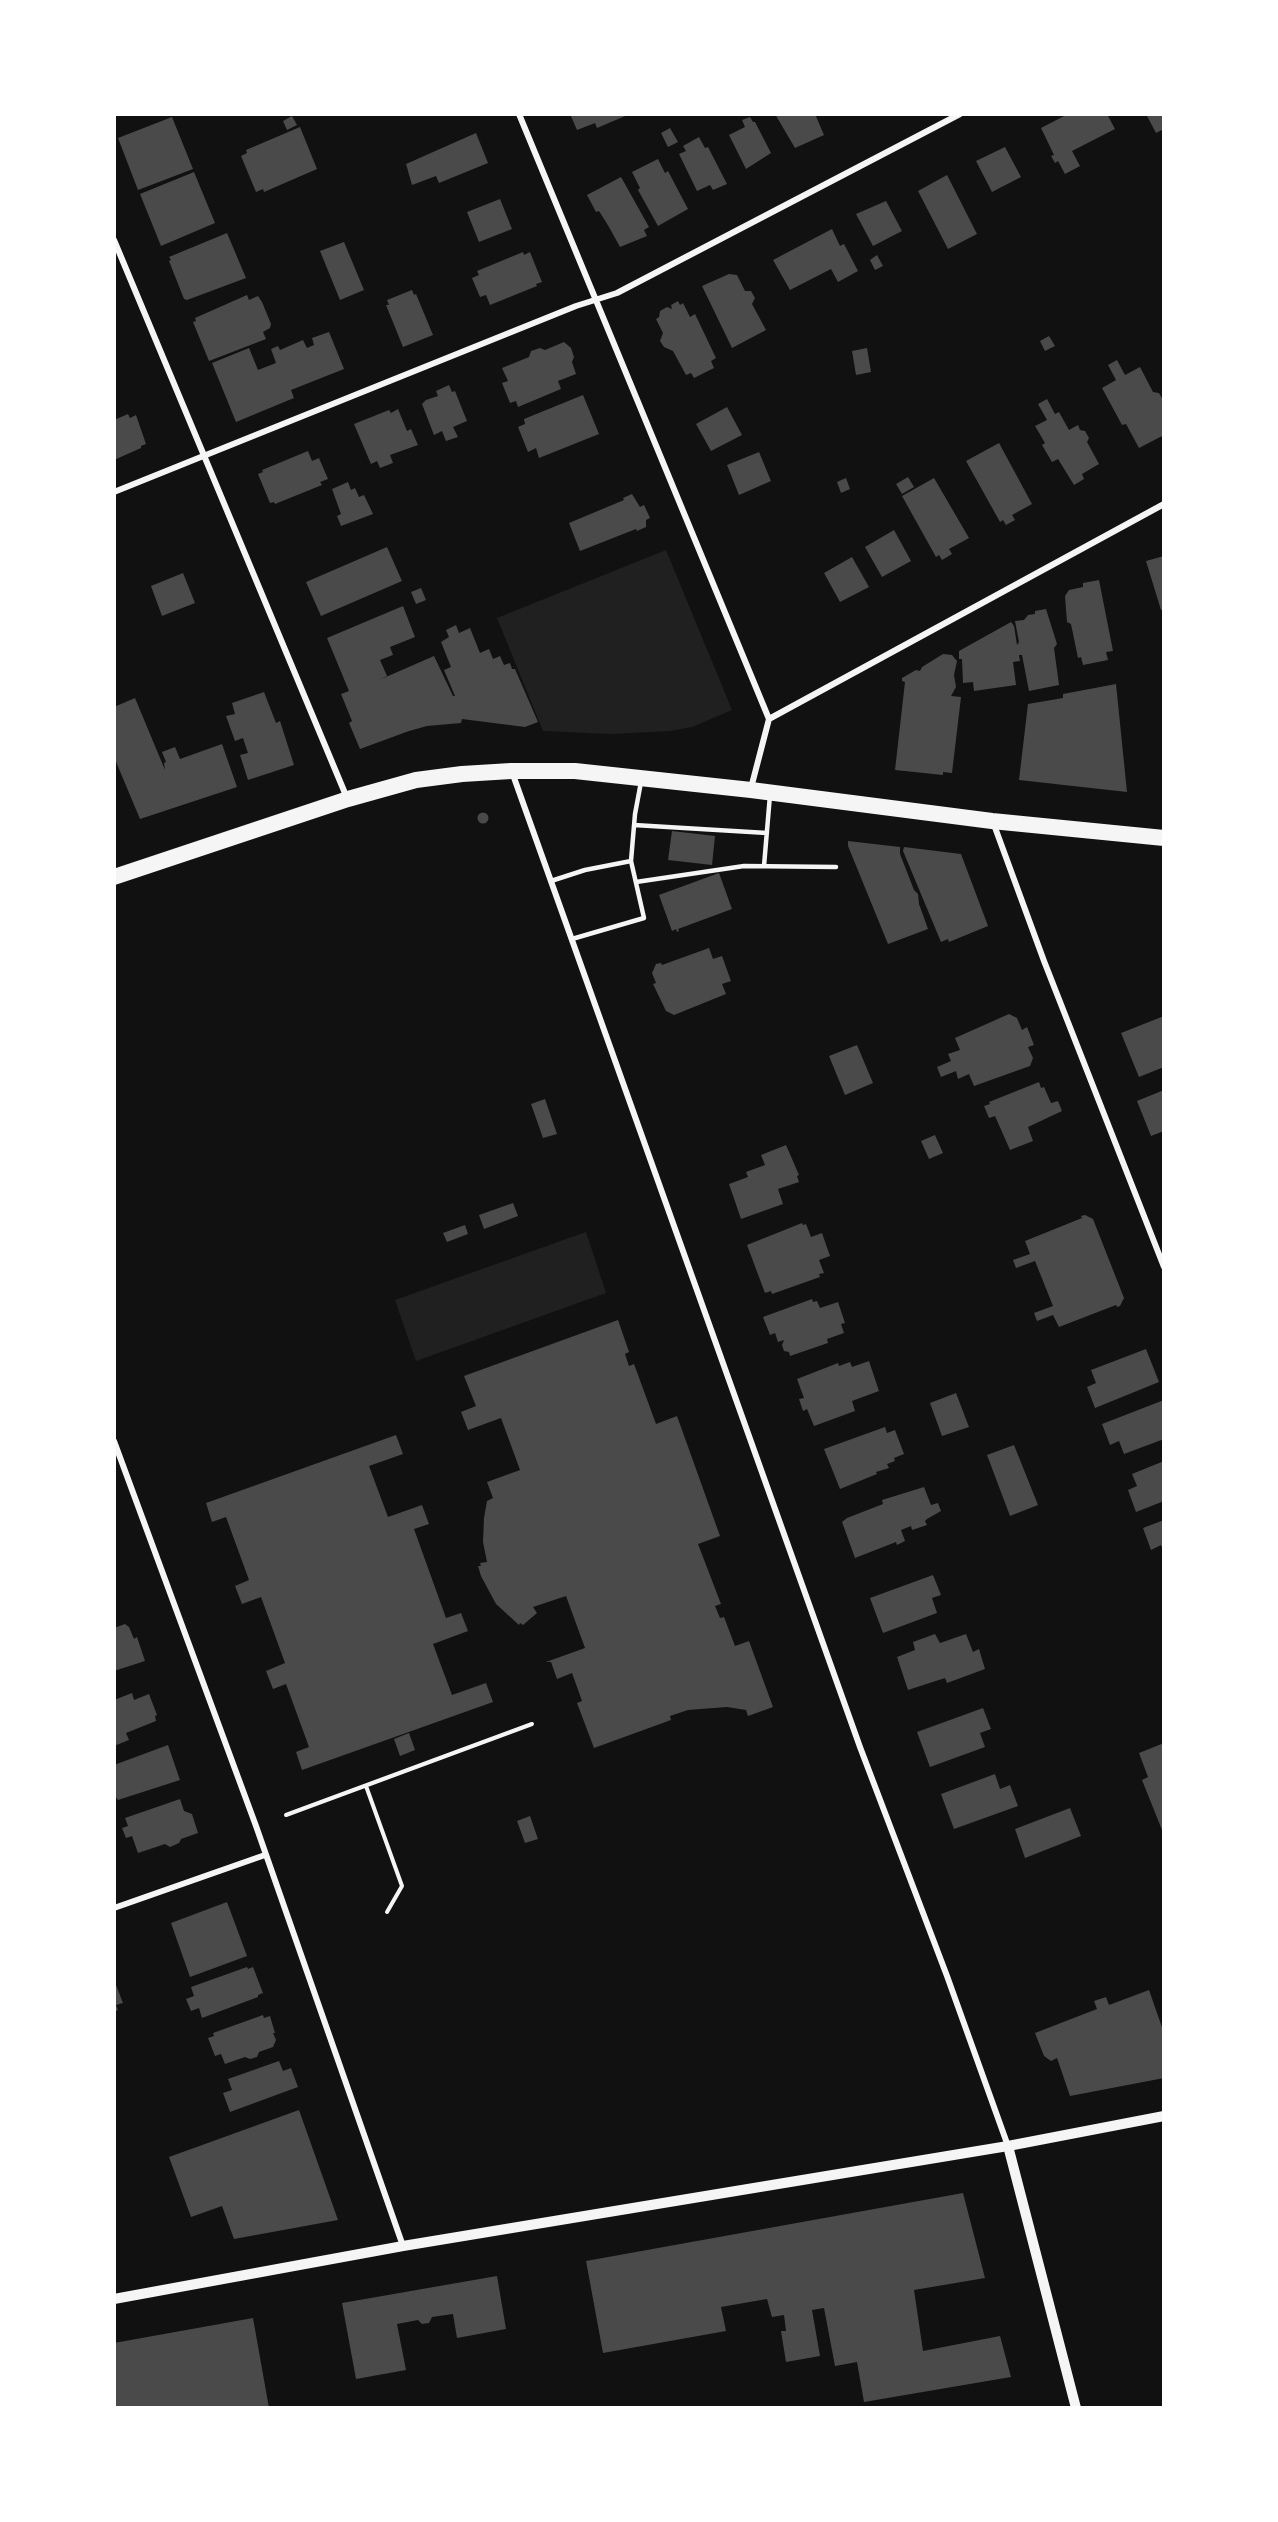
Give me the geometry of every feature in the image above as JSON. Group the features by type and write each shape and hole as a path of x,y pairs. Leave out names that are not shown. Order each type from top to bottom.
{"highway":[{"path":"114,877 348,799 416,780 511,771 575,771 751,790 992,821 1164,838"}],"street":[{"path":"519,114 769,719 751,790"},
{"path":"114,492 202,455 616,293 960,114"},
{"path":"114,240 202,455 348,799"},
{"path":"769,719 1164,504"},
{"path":"511,771 860,1747 947,1976 1008,2146 1076,2408"},
{"path":"992,821 1044,961 1164,1267"},
{"path":"114,1441 404,2246"},
{"path":"114,1908 265,1855"},
{"path":"114,2299 404,2246 1008,2146 1164,2116"}],"lane":[{"path":"572,939 644,918 631,861 642,778"},
{"path":"764,866 770,793"},
{"path":"634,825 767,833"},
{"path":"551,881 585,870 631,861"},
{"path":"636,882 718,868 836,867"}],"path":[{"path":"286,1815 532,1724"},
{"path":"366,1786 402,1886 387,1912"}],"shaded area":[{"path":"666,550 732,710 692,727 670,731 612,734 543,731 497,618"},
{"path":"586,1232 606,1293 416,1361 395,1300"}],"building":[{"path":"570,114 630,114 597,128 595,123 577,130"},
{"path":"775,114 815,114 824,135 795,148"},
{"path":"1068,114 1107,114 1115,129 1072,151 1080,166 1065,174 1058,161 1055,163 1051,156 1054,155 1041,128"},
{"path":"1146,114 1164,114 1164,129 1156,133"},
{"path":"292,116 297,125 287,130 283,121"},
{"path":"172,117 193,169 138,190 118,138"},
{"path":"750,117 771,153 746,169 729,135 745,127 742,120"},
{"path":"300,127 317,169 264,192 263,189 256,192 241,156 247,153 246,150"},
{"path":"670,128 678,142 668,147 661,133"},
{"path":"476,133 488,163 439,183 436,176 412,185 406,164"},
{"path":"699,137 705,148 708,147 727,184 713,190 710,185 697,191 679,154 686,151 683,146"},
{"path":"1005,147 1021,177 992,192 976,161"},
{"path":"658,159 665,173 668,171 688,209 658,226 638,190 640,188 632,172"},
{"path":"194,172 215,223 161,246 140,194"},
{"path":"947,175 977,234 948,249 918,191"},
{"path":"621,177 649,227 644,230 647,236 620,247 587,195"},
{"path":"500,199 512,229 479,242 467,212"},
{"path":"886,201 902,231 873,246 856,214"},
{"path":"832,229 840,246 844,244 858,271 838,282 831,269 790,290 773,260"},
{"path":"227,233 246,278 187,300 184,299 169,257"},
{"path":"344,242 364,290 340,300 320,251"},
{"path":"523,252 524,255 530,252 542,282 490,305 486,295 480,297 472,278 479,275 477,271"},
{"path":"877,255 883,266 875,270 870,260"},
{"path":"729,274 737,275 745,291 751,291 755,298 752,304 766,330 732,348 702,286"},
{"path":"412,290 414,295 416,294 433,335 403,347 386,305 389,305 387,300"},
{"path":"247,295 249,300 258,296 262,302 271,324 270,328 263,332 266,339 209,361 193,322 196,321 195,318"},
{"path":"678,301 680,305 683,303 690,317 695,314 716,358 711,361 714,368 694,378 691,373 686,375 673,351 664,347 660,341 663,333 656,319 660,311 667,307 672,309 671,305"},
{"path":"329,332 344,369 291,390 294,398 236,422 212,363 249,348 258,370 276,363 271,349 278,346 280,350 303,340 307,348 314,345 312,338"},
{"path":"1049,336 1055,346 1045,351 1040,341"},
{"path":"564,342 571,348 576,374 558,381 561,389 518,407 516,401 510,403 502,383 508,381 502,368 529,357 531,351 540,348 545,350"},
{"path":"867,348 871,372 856,375 852,351"},
{"path":"1117,360 1125,375 1140,367 1153,392 1159,393 1164,402 1162,407 1164,435 1139,448 1126,424 1122,425 1102,388 1116,380 1108,365"},
{"path":"449,385 452,392 455,391 467,421 453,427 458,437 446,441 442,431 434,435 422,404 438,396 436,391"},
{"path":"583,395 599,434 539,458 536,448 528,452 518,427 525,424 524,419"},
{"path":"1047,399 1055,414 1059,412 1069,430 1078,425 1080,430 1085,431 1089,438 1087,442 1099,464 1082,474 1084,479 1074,485 1058,459 1052,462 1035,426 1047,420 1038,404"},
{"path":"727,407 742,435 711,451 696,424"},
{"path":"398,409 407,431 411,429 418,445 390,455 393,463 380,468 377,461 371,464 354,424 389,410 391,413"},
{"path":"128,414 130,418 136,415 146,444 114,460 114,420"},
{"path":"999,443 1032,504 1012,515 1015,520 1006,525 1003,520 1000,522 966,461"},
{"path":"308,451 312,461 319,458 328,479 320,482 322,485 275,504 270,503 258,474 263,472 262,470"},
{"path":"759,452 771,481 739,495 727,465"},
{"path":"908,477 914,487 902,494 896,484"},
{"path":"846,478 850,489 841,493 837,482"},
{"path":"934,478 969,538 949,549 952,554 942,560 939,555 936,557 902,496"},
{"path":"348,482 351,490 355,488 359,497 364,495 373,514 341,526 337,516 341,514 332,489"},
{"path":"632,494 640,507 644,505 650,518 646,520 646,527 580,551 569,523 624,500 623,498"},
{"path":"894,530 911,561 882,577 865,547"},
{"path":"387,547 402,581 321,616 306,582"},
{"path":"1164,556 1164,609 1161,610 1146,561"},
{"path":"852,557 869,587 840,602 824,573"},
{"path":"183,573 195,603 162,616 151,586"},
{"path":"1099,580 1113,651 1106,652 1108,660 1083,665 1081,657 1078,658 1071,624 1067,622 1065,596 1069,590 1083,587 1083,583"},
{"path":"421,588 426,600 416,604 411,592"},
{"path":"403,606 415,637 390,647 393,655 380,660 387,676 379,680 434,656 455,696 444,670 451,667 441,642 449,637 446,630 456,625 459,633 470,628 480,653 489,649 493,659 500,656 504,665 510,663 512,669 515,669 538,722 525,727 462,719 461,723 427,726 360,749 349,723 352,721 341,694 349,691 327,638"},
{"path":"1046,609 1057,644 1054,648 1059,685 1029,691 1022,655 1019,655 1020,661 1013,662 1016,685 974,691 973,682 963,683 962,659 959,659 959,651 1011,622 1014,626 1017,645 1019,642 1015,621 1024,620 1028,615 1035,614 1035,611"},
{"path":"943,654 952,655 957,661 954,675 956,687 951,696 961,697 952,773 943,772 943,775 895,770 905,682 902,678 916,670 920,671 922,667"},
{"path":"1116,684 1127,792 1019,780 1028,704 1063,698 1063,694"},
{"path":"264,692 276,723 280,721 294,765 248,780 240,755 248,753 243,738 235,741 226,716 235,714 232,703"},
{"path":"135,698 165,770 164,763 166,762 162,752 175,747 180,759 222,744 237,787 140,819 114,757 114,707"},
{"path":"483,812 489,818 483,824 477,818"},
{"path":"672,831 715,836 712,865 668,860"},
{"path":"848,841 900,847 900,854 914,890 918,894 928,929 888,944 848,846"},
{"path":"904,847 961,854 988,926 949,942 948,939 941,942 903,851"},
{"path":"719,873 732,909 678,929 677,932 676,929 672,931 659,895"},
{"path":"709,948 713,959 722,956 731,981 722,984 726,994 674,1015 666,1011 653,984 656,983 652,973 656,964 661,963 662,965"},
{"path":"1009,1014 1017,1018 1022,1030 1027,1027 1034,1045 1028,1047 1033,1058 1030,1066 974,1086 969,1074 958,1079 956,1071 941,1077 937,1067 951,1061 948,1054 960,1050 955,1038"},
{"path":"1164,1016 1164,1067 1139,1077 1121,1033"},
{"path":"857,1045 873,1083 845,1095 829,1056"},
{"path":"1039,1082 1041,1088 1044,1087 1051,1103 1058,1101 1062,1111 1028,1127 1033,1141 1010,1150 995,1116 989,1118 984,1106"},
{"path":"1164,1090 1164,1131 1151,1136 1137,1101"},
{"path":"545,1099 557,1134 543,1138 531,1104"},
{"path":"935,1135 943,1153 929,1159 921,1141"},
{"path":"786,1145 799,1175 797,1176 799,1182 778,1189 783,1204 741,1219 729,1184 748,1177 746,1172 765,1165 761,1155"},
{"path":"513,1203 518,1216 484,1229 479,1215"},
{"path":"1085,1215 1093,1219 1124,1298 1120,1306 1116,1305 1059,1327 1053,1315 1037,1321 1034,1313 1053,1306 1035,1261 1016,1268 1013,1260 1030,1254 1025,1241"},
{"path":"802,1223 806,1224 811,1237 822,1233 830,1256 819,1260 824,1273 819,1274 820,1277 772,1294 771,1291 765,1293 747,1245"},
{"path":"465,1225 468,1234 447,1242 443,1233"},
{"path":"812,1299 813,1302 817,1301 820,1308 838,1302 845,1323 841,1324 844,1333 827,1339 828,1343 790,1356 789,1352 784,1351 782,1345 784,1340 778,1342 775,1333 770,1335 763,1317"},
{"path":"618,1320 629,1352 625,1354 629,1366 634,1364 656,1424 677,1416 720,1536 698,1544 721,1604 715,1606 720,1618 724,1617 735,1646 749,1641 773,1707 748,1716 746,1710 727,1707 688,1710 670,1716 671,1720 594,1748 577,1703 582,1701 572,1673 557,1679 551,1662 546,1662 585,1648 566,1596 533,1607 537,1613 523,1625 520,1623 519,1625 496,1604 481,1576 478,1566 481,1566 480,1563 487,1562 483,1542 484,1518 487,1501 493,1498 487,1482 520,1470 501,1418 468,1430 461,1412 476,1406 464,1376"},
{"path":"1146,1349 1159,1382 1095,1408 1087,1387 1096,1383 1091,1370"},
{"path":"869,1361 879,1391 852,1401 855,1411 814,1426 807,1409 803,1411 799,1399 804,1398 797,1379 838,1363 839,1366 850,1362 852,1367"},
{"path":"956,1393 969,1427 942,1436 930,1403"},
{"path":"1164,1400 1164,1439 1124,1454 1119,1441 1110,1445 1102,1424"},
{"path":"885,1427 887,1433 895,1430 904,1454 887,1464 889,1468 840,1489 824,1449"},
{"path":"396,1435 403,1454 369,1466 388,1517 422,1505 429,1524 414,1529 446,1618 461,1613 468,1631 433,1644 452,1695 486,1683 493,1702 302,1770 296,1752 309,1747 286,1684 273,1689 266,1671 285,1663 261,1597 242,1604 235,1586 249,1580 226,1517 212,1522 206,1503"},
{"path":"1014,1445 1038,1505 1010,1516 987,1455"},
{"path":"1164,1461 1164,1501 1136,1512 1128,1490 1137,1486 1132,1474"},
{"path":"924,1487 931,1505 938,1503 941,1511 925,1521 927,1525 912,1530 911,1526 901,1530 905,1541 897,1545 896,1542 855,1558 842,1522 883,1504 882,1500"},
{"path":"1164,1520 1164,1552 1161,1545 1151,1550 1143,1528"},
{"path":"933,1575 941,1595 932,1598 937,1613 883,1633 870,1598"},
{"path":"125,1624 129,1627 134,1639 137,1637 145,1661 114,1671 114,1628"},
{"path":"935,1634 940,1643 966,1634 973,1652 979,1649 985,1669 947,1683 945,1678 908,1690 897,1657 915,1650 913,1642"},
{"path":"132,1693 134,1700 149,1694 157,1715 155,1716 156,1721 126,1733 129,1740 114,1746 114,1700"},
{"path":"983,1708 991,1729 980,1733 985,1747 930,1767 917,1732"},
{"path":"409,1733 415,1750 400,1756 394,1739"},
{"path":"1164,1743 1164,1835 1142,1780 1148,1777 1139,1753"},
{"path":"168,1745 180,1780 118,1800 114,1795 114,1765"},
{"path":"995,1774 1000,1789 1010,1785 1018,1806 954,1829 941,1794"},
{"path":"180,1799 184,1811 192,1814 198,1833 181,1839 179,1843 170,1847 165,1844 138,1853 132,1836 126,1838 122,1828 128,1826 125,1818"},
{"path":"1070,1808 1081,1836 1025,1858 1015,1829"},
{"path":"530,1816 538,1839 525,1843 517,1821"},
{"path":"227,1902 247,1956 190,1977 171,1923"},
{"path":"247,1967 248,1969 253,1967 263,1993 258,1997 202,2018 199,2008 191,2011 186,1999 194,1996 191,1987"},
{"path":"114,1980 123,2003 116,2005 118,2010 114,2012"},
{"path":"1149,1990 1164,2033 1164,2078 1070,2096 1057,2058 1051,2061 1044,2056 1035,2033 1097,2009 1094,2001 1106,1997 1109,2005"},
{"path":"263,2015 264,2018 270,2016 276,2040 273,2047 259,2052 257,2057 250,2059 245,2057 225,2064 221,2054 215,2056 208,2038 214,2036 213,2033"},
{"path":"279,2061 283,2071 291,2068 298,2087 230,2112 223,2093 232,2090 228,2079"},
{"path":"299,2110 338,2220 234,2239 222,2206 191,2217 169,2157"},
{"path":"963,2193 985,2278 914,2290 923,2351 1000,2336 1011,2377 864,2402 857,2362 835,2366 824,2308 812,2310 820,2356 786,2362 781,2331 786,2331 784,2315 772,2317 767,2299 721,2307 726,2331 603,2353 586,2261"},
{"path":"497,2276 506,2329 457,2338 453,2314 432,2317 429,2323 422,2324 418,2320 397,2324 406,2370 356,2379 342,2303"},
{"path":"253,2318 269,2408 114,2408 114,2343"}]}
